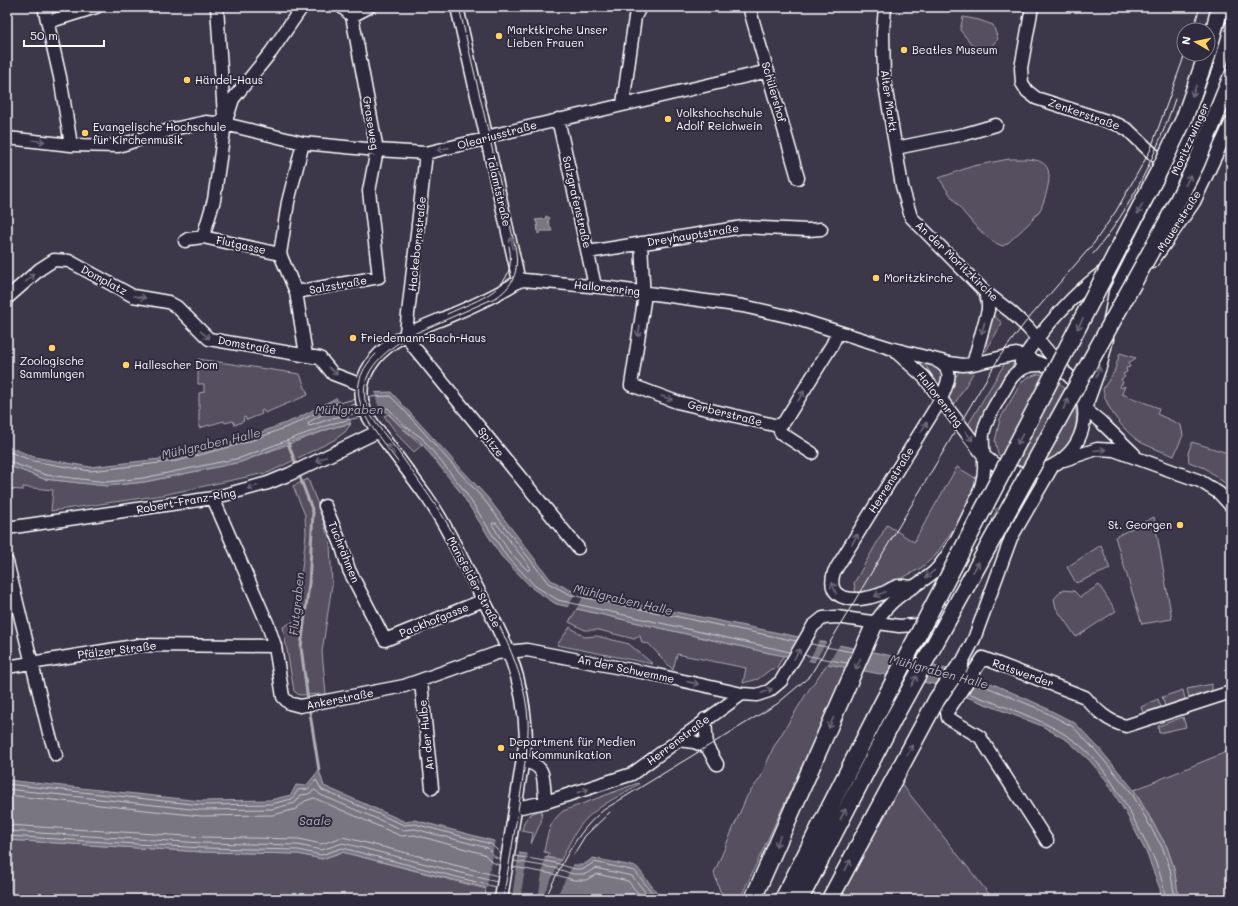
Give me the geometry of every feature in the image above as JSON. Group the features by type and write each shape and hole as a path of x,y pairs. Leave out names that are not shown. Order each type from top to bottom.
{"main road":[{"path":"1216,22 1220,7"},
{"path":"784,899 880,708 1161,167 1184,119 1205,62"},
{"path":"800,899 895,716 1168,220 1196,164 1231,78"},
{"path":"755,893 848,687 875,623"},
{"path":"830,899 944,701 967,669"}],"street":[{"path":"44,7 60,77 71,145"},
{"path":"48,22 96,7"},
{"path":"216,7 225,124"},
{"path":"185,241 188,239 203,237 214,200 225,124 233,99 271,52 302,7"},
{"path":"342,7 352,16 369,7"},
{"name":"Talamtstraße","path":"457,7 519,281"},
{"path":"623,104 635,17 640,7"},
{"name":"Schülershof","path":"749,7 798,178"},
{"name":"Alter Markt","path":"885,7 883,32 884,79 896,148"},
{"name":"Zenkerstraße","path":"1032,7 1021,68 1022,83 1027,91 1036,98 1119,125 1128,130 1154,155 1178,166"},
{"name":"Graseweg","path":"352,16 377,150 369,191 380,277"},
{"name":"Moritzzwinger","path":"1085,409 1101,364 1115,292 1178,166 1203,111 1220,66 1231,27"},
{"name":"Oleariusstraße","path":"7,138 71,145 118,146 173,129 206,122 225,124 303,143 426,153 558,119 768,71"},
{"name":"Salzgrafenstraße","path":"558,119 595,286"},
{"name":"Mauerstraße","path":"1121,278 1142,277 1194,202 1231,123"},
{"path":"896,148 965,134 996,125"},
{"path":"303,143 288,202 280,254 296,292 306,355"},
{"name":"An der Moritzkirche","path":"896,148 906,202 911,217 985,292 1011,312 1038,339 1067,375"},
{"name":"Hackebornstraße","path":"407,334 426,153"},
{"name":"Dreyhauptstraße","path":"588,252 743,227 808,230 821,229"},
{"name":"Flutgasse","path":"203,237 280,254"},
{"path":"641,243 643,292"},
{"name":"Moritzzwinger","path":"1012,377 1038,339 1083,288 1138,247"},
{"name":"Domplatz","path":"7,298 40,269 54,260 69,261 133,296 168,302 177,308"},
{"name":"Salzstraße","path":"296,292 380,277"},
{"path":"362,389 368,368 375,359 407,334 482,302 519,281"},
{"name":"Hallorenring","path":"519,281 595,286 743,306 791,317 890,348 936,360 963,365 973,364 1008,354 1025,356"},
{"name":"Gerberstraße","path":"643,292 643,306 631,385 677,402 778,426 781,433 812,453"},
{"path":"973,364 988,310 988,302 985,292"},
{"name":"Domstraße","path":"177,308 209,339 320,358 333,374 362,389"},
{"path":"778,426 784,422 832,345 838,332"},
{"name":"Spitze","path":"407,334 413,346 578,548"},
{"name":"Hallorenring","path":"890,348 914,366 984,456"},
{"path":"1025,356 1041,364 1056,368 1067,375 1076,385 1085,409 1141,459"},
{"name":"Herrenstraße","path":"914,588 900,585 870,597 845,598 838,596 834,590 832,582 834,572 941,399 948,382 949,375 945,366 936,360"},
{"path":"875,623 896,599 914,588 935,571 952,546 979,493 984,474 983,445 985,425 1012,377 1026,367 1041,364"},
{"name":"Mansfelder Straße","path":"362,389 364,408 375,427 440,517 509,650 520,685 525,718 526,739 501,899"},
{"path":"1063,460 1078,440 1085,409"},
{"name":"Robert-Franz-Ring","path":"7,528 213,498 268,483 306,466 375,427"},
{"path":"984,456 996,465 1017,474 1042,471 1063,460 1082,453 1102,449 1114,450 1200,481 1218,493 1231,506"},
{"path":"967,669 974,639 1011,538 1052,466"},
{"path":"742,694 758,694 776,687 786,675 809,634 818,622 829,616 899,626 916,625 930,620 940,607 1017,474"},
{"name":"Ankerstraße","path":"213,498 275,646 283,697 289,703 300,706 316,704 421,682 497,653 509,650"},
{"name":"Tuchrähmen","path":"325,506 341,544 349,570 385,640"},
{"path":"7,562 56,755"},
{"name":"Packhofgasse","path":"385,640 484,600"},
{"name":"Pfälzer Straße","path":"7,667 140,645 275,646"},
{"name":"An der Schwemme","path":"509,650 545,652 742,694"},
{"name":"Ratswerder","path":"967,669 983,658 1085,696 1094,707 1114,724 1126,726 1231,692"},
{"name":"An der Hulbe","path":"421,682 432,788"},
{"name":"Herrenstraße","path":"516,808 546,802 632,774 705,719 742,694"},
{"path":"944,701 948,718 980,737 1047,841"},
{"path":"705,719 707,747 717,764"},
{"path":"678,740 694,742 707,747"},
{"path":"523,761 538,765 543,771 546,802"}],"shaded area":[{"path":"963,17 979,20 993,25 998,39 984,54 973,46 960,30"},
{"path":"1009,159 1027,159 1041,162 1046,165 1049,179 1045,199 1040,211 1028,225 1003,246 985,236 976,227 951,196 939,178 973,166"},
{"path":"992,314 1002,323 986,351 980,353"},
{"path":"1120,353 1136,358 1128,363 1130,367 1126,368 1127,372 1123,374 1125,377 1121,379 1123,383 1120,385 1121,388 1125,386 1122,394 1159,408 1157,414 1181,425 1183,435 1174,456 1146,445 1136,439 1123,427 1112,412 1103,389 1114,372"},
{"path":"1008,358 1016,360 981,418 976,435 968,425"},
{"path":"198,359 300,374 308,395 265,413 263,410 261,411 262,414 247,420 245,417 243,418 244,421 235,425 233,421 225,423 224,421 199,428 199,393 204,392 204,384 198,384"},
{"path":"923,362 937,365 944,375 941,388"},
{"path":"960,370 975,370 954,405 945,394"},
{"path":"1038,374 1046,375 1054,379 1066,390 1075,408 1076,426 1069,442 1058,455 1043,464 1027,467 1011,464 998,454 995,441 1000,419 1021,383 1026,378"},
{"path":"388,414 422,445 414,452 401,439 384,416"},
{"path":"351,424 345,432 334,440 270,472 163,495 51,511 53,490 23,487 23,490 7,489 7,465 44,479 107,486 145,482 241,462 335,427"},
{"path":"1192,442 1231,454 1231,488 1205,468 1189,462 1188,453"},
{"path":"957,467 977,479 971,503 935,556 921,568 889,585 873,592 856,594 854,583 887,525 914,542"},
{"path":"308,479 320,510 330,544 332,585 322,652 326,694 299,695 294,691 283,627 296,620 306,534 305,515 293,486"},
{"path":"1154,517 1172,619 1142,624 1115,537"},
{"path":"1101,545 1110,569 1076,583 1067,567"},
{"path":"1099,585 1116,611 1076,637 1056,608 1054,599 1062,590 1074,591 1080,597"},
{"path":"577,609 769,653 784,655 776,669 771,669 758,679 743,683 746,668 677,654 673,670 649,644 642,643 640,636 634,639 599,630 585,630 569,622"},
{"path":"570,627 584,637 597,636 629,644 653,664 557,645"},
{"path":"828,663 848,667 740,899 728,899 720,891 714,873 747,796 761,777 773,748 808,691"},
{"path":"1212,684 1212,691 1189,698 1187,689"},
{"path":"1183,690 1185,699 1165,706 1162,697"},
{"path":"1158,699 1161,707 1143,713 1141,707"},
{"path":"1183,717 1186,727 1159,733 1158,726"},
{"path":"1231,750 1231,899 1179,899 1174,868 1167,847 1134,790"},
{"path":"900,782 993,899 839,899"},
{"path":"638,783 639,784 605,804 587,818 575,833 561,860 548,858 549,853 544,852 548,834 558,815 563,811"},
{"path":"542,810 541,822 531,844 533,833 522,831 523,826 526,819 530,815"},
{"path":"7,840 203,852 298,854 322,859 342,852 486,889 485,899 7,899"}],"water":[{"path":"546,216 550,218 548,221 552,231 542,231 538,234 537,223 535,220 545,219"},
{"name":"Mühlgraben","path":"391,392 488,498 551,580 572,591 883,654 963,673 993,684 1038,704 1075,723 1098,747 1134,790 1167,847 1174,868 1179,899 1161,899 1160,889 1146,852 1127,815 1106,780 1089,760 1068,741 1042,726 933,684 769,653 556,604 533,589 501,556 461,493 419,440 403,429 386,411 361,421 335,427 288,443 241,462 144,482 107,486 44,479 7,465 7,446 34,457 90,467 177,457 246,438 296,419 336,398 366,393"},
{"name":"Saale","path":"319,770 324,786 406,822 415,820 494,841 501,850 557,859 574,865 583,865 593,858 637,867 662,899 531,899 342,852 322,859 298,854 203,852 7,840 7,780 201,801 270,800 291,795 296,785 306,786"}],"pier":[{"path":"365,391 375,391 377,403 383,414 351,426 351,421 336,396"},
{"path":"577,590 586,592 575,611 567,609"},
{"path":"799,635 820,639 808,662 786,658"},
{"path":"827,641 840,644 827,665 814,663"},
{"path":"495,839 502,848 519,851 512,897 486,891"},
{"path":"528,852 545,855 538,899 520,899"},
{"path":"562,859 574,863 555,899 541,899"}],"waterway":[{"name":"Flutgraben","path":"288,443 297,467"},
{"name":"Flutgraben","path":"298,472 313,512 309,584 301,647 308,701"},
{"name":"Flutgraben","path":"309,707 319,770"}],"tram line":[{"path":"459,7 515,246 517,261 515,274 512,281 497,297 407,337 390,349 370,371 364,389 365,400 370,414 445,519 508,643 521,680 528,719 527,741 521,793 503,899"},
{"path":"1195,22 1200,7"},
{"path":"545,899 570,850 594,818 605,809 777,704 810,676 1000,356 1024,324 1094,243 1116,211 1150,151 1182,62"},
{"path":"1093,254 1107,237 1131,200 1160,141 1175,99"},
{"path":"447,314 494,291 502,283 508,273 511,261 509,246"},
{"path":"376,354 364,368 359,383 359,396 363,410 370,423 398,462"},
{"path":"574,854 585,836 610,812"}],"place":[{"name":"Marktkirche Unser Lieben Frauen","path":"499,36"},
{"name":"Beatles Museum","path":"904,50"},
{"name":"Händel-Haus","path":"187,80"},
{"name":"Volkshochschule Adolf Reichwein","path":"668,119"},
{"name":"Evangelische Hochschule für Kirchenmusik","path":"85,133"},
{"name":"Moritzkirche","path":"876,278"},
{"name":"Friedemann-Bach-Haus","path":"353,338"},
{"name":"Zoologische Sammlungen","path":"52,348"},
{"name":"Hallescher Dom","path":"126,365"},
{"name":"St. Georgen","path":"1180,525"},
{"name":"Department für Medien und Kommunikation","path":"501,748"}],"water label":[{"name":"Mühlgraben Halle","path":"211,444"},
{"name":"Mühlgraben Halle","path":"623,600"},
{"name":"Mühlgraben Halle","path":"939,672"}]}
